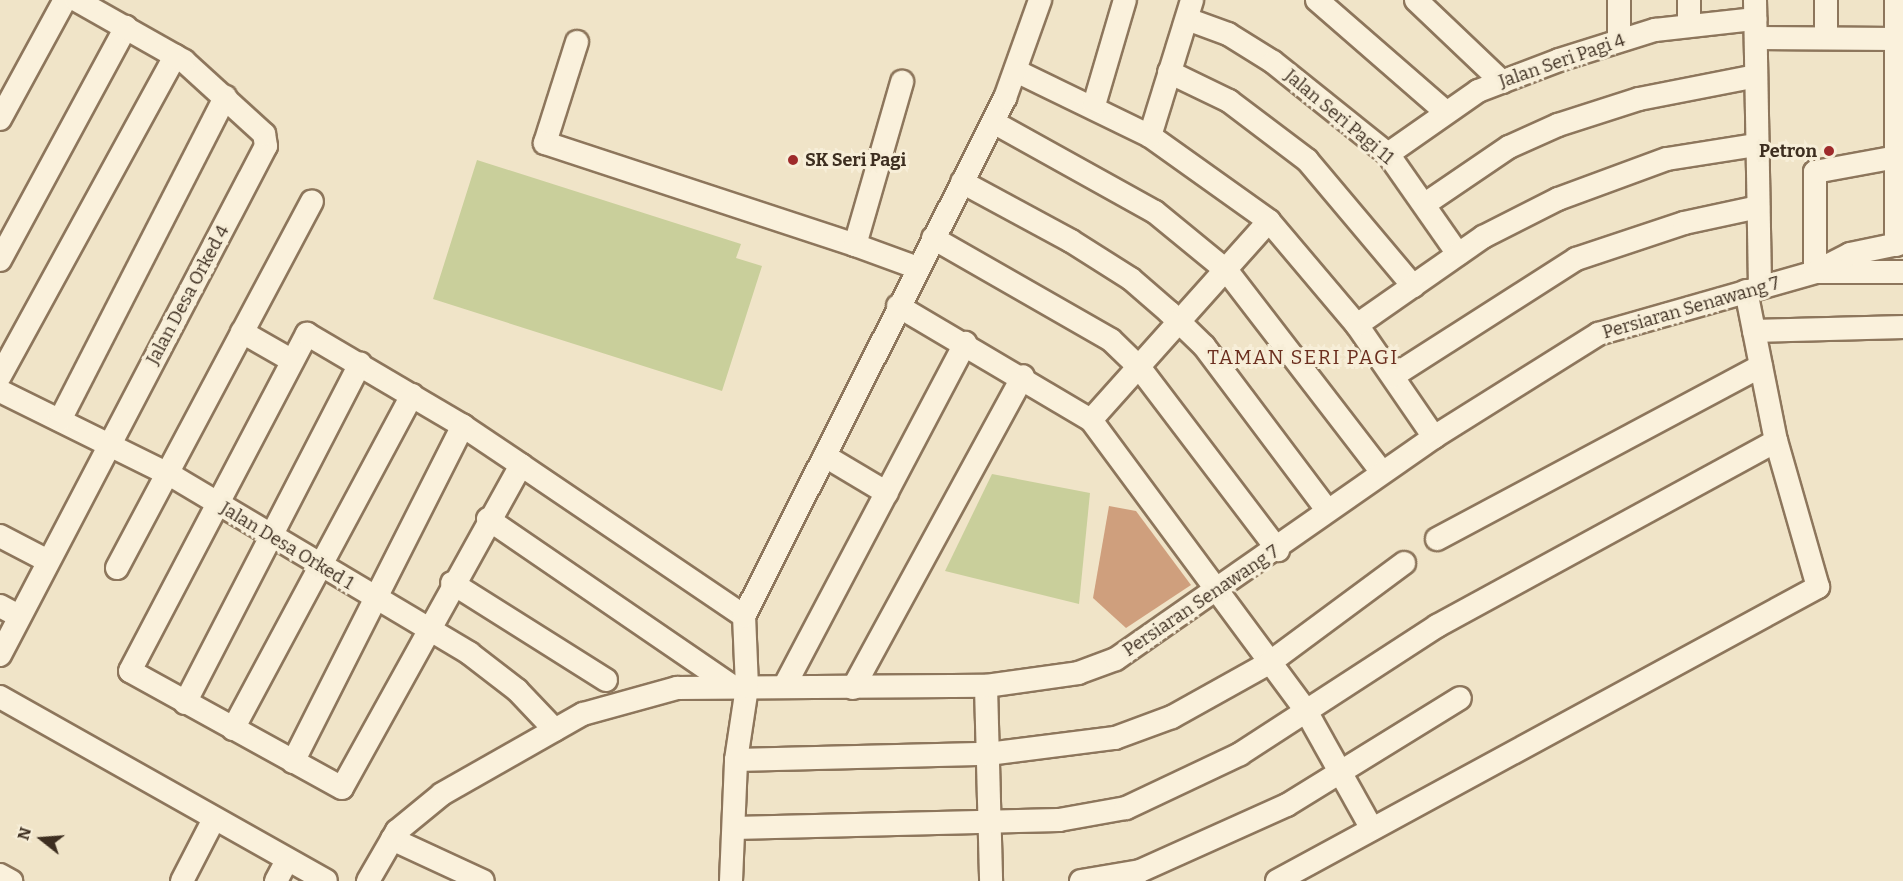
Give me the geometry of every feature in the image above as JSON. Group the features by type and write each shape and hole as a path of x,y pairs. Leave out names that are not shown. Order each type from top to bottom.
{"street":[{"path":"3,107 64,0"},
{"path":"60,420 225,97 175,56 76,0"},
{"path":"731,881 744,616 898,306 993,122 1016,71 1040,0"},
{"path":"1094,105 1125,0"},
{"path":"1317,0 1446,112"},
{"path":"1416,0 1502,82"},
{"path":"1619,0 1619,40"},
{"path":"1689,0 1689,24"},
{"path":"1826,0 1826,37"},
{"path":"1815,272 1850,254 1899,244 1897,157 1900,77 1896,39 1896,0"},
{"path":"1150,136 1190,9"},
{"name":"Jalan Seri Pagi 11","path":"1190,9 1273,62 1388,154 1458,254"},
{"path":"1277,881 1317,870 1372,829 1818,587 1776,441 1754,332 1753,289 1758,207 1755,145 1755,19"},
{"name":"Jalan Seri Pagi 4","path":"1388,154 1446,112 1502,82 1619,40 1689,24 1755,19 1826,37 1896,39"},
{"path":"0,260 126,27"},
{"path":"577,42 545,143 918,268"},
{"path":"0,376 175,56"},
{"path":"1016,71 1094,105 1150,136 1269,221 1357,325 1434,436"},
{"path":"1169,72 1229,101 1307,160 1413,286"},
{"path":"1425,204 1509,147 1558,125 1639,99 1756,76"},
{"path":"855,245 902,82"},
{"name":"Jalan Desa Orked 4","path":"0,655 10,611 46,560 266,146 264,134 225,97"},
{"path":"993,122 1155,212 1227,272 1382,472"},
{"path":"1357,325 1458,254 1558,199 1667,159 1755,145"},
{"path":"1815,272 1815,172 1897,157"},
{"path":"962,182 1131,279 1179,322 1204,346 1327,510"},
{"path":"117,568 312,202"},
{"path":"1394,376 1576,259 1684,223 1758,207"},
{"path":"1091,420 1227,272 1269,221"},
{"path":"933,238 1111,340 1139,367 1278,550"},
{"path":"1815,272 1903,272"},
{"name":"Persiaran Senawang 7","path":"368,881 392,839 442,794 583,714 677,688 986,686 1078,673 1116,659 1220,591 1278,550 1327,510 1434,436 1598,334 1815,272"},
{"path":"898,306 1023,376 1091,420 1220,591 1269,663 1306,711 1372,829"},
{"path":"1754,332 1903,327"},
{"path":"242,332 291,360"},
{"path":"521,465 488,519 342,788 136,676 131,662 218,505 291,360 307,334 463,426 521,465 744,616"},
{"path":"784,687 965,343"},
{"path":"185,703 360,364"},
{"path":"1437,539 1761,366"},
{"path":"853,688 1023,376"},
{"name":"Jalan Desa Orked 1","path":"0,391 166,473 321,569 429,630 517,690 555,730"},
{"path":"233,729 321,569 412,395"},
{"path":"293,762 463,426"},
{"path":"734,828 1059,820 1126,808 1180,787 1306,711 1437,626 1776,441"},
{"path":"825,456 887,492"},
{"path":"488,519 739,686"},
{"path":"0,536 46,560"},
{"path":"736,760 988,754 1115,738 1172,717 1269,663 1404,563"},
{"path":"453,584 606,680"},
{"path":"986,686 991,881"},
{"path":"0,697 326,881"},
{"path":"1081,881 1150,867 1287,805 1460,698"},
{"path":"182,881 214,819"},
{"path":"392,839 461,875 483,881"},
{"path":"276,881 287,860"},
{"path":"0,875 11,881"}],"green space":[{"path":"477,160 741,244 736,258 762,266 722,391 433,299"},
{"path":"992,474 1090,493 1079,604 945,571"}],"building":[{"path":"1109,506 1136,511 1191,585 1126,628 1093,598"}],"place":[{"name":"Petron","path":"1829,151"},
{"name":"SK Seri Pagi","path":"793,160"}],"district":[{"name":"TAMAN SERI PAGI","path":"1303,357"}]}
